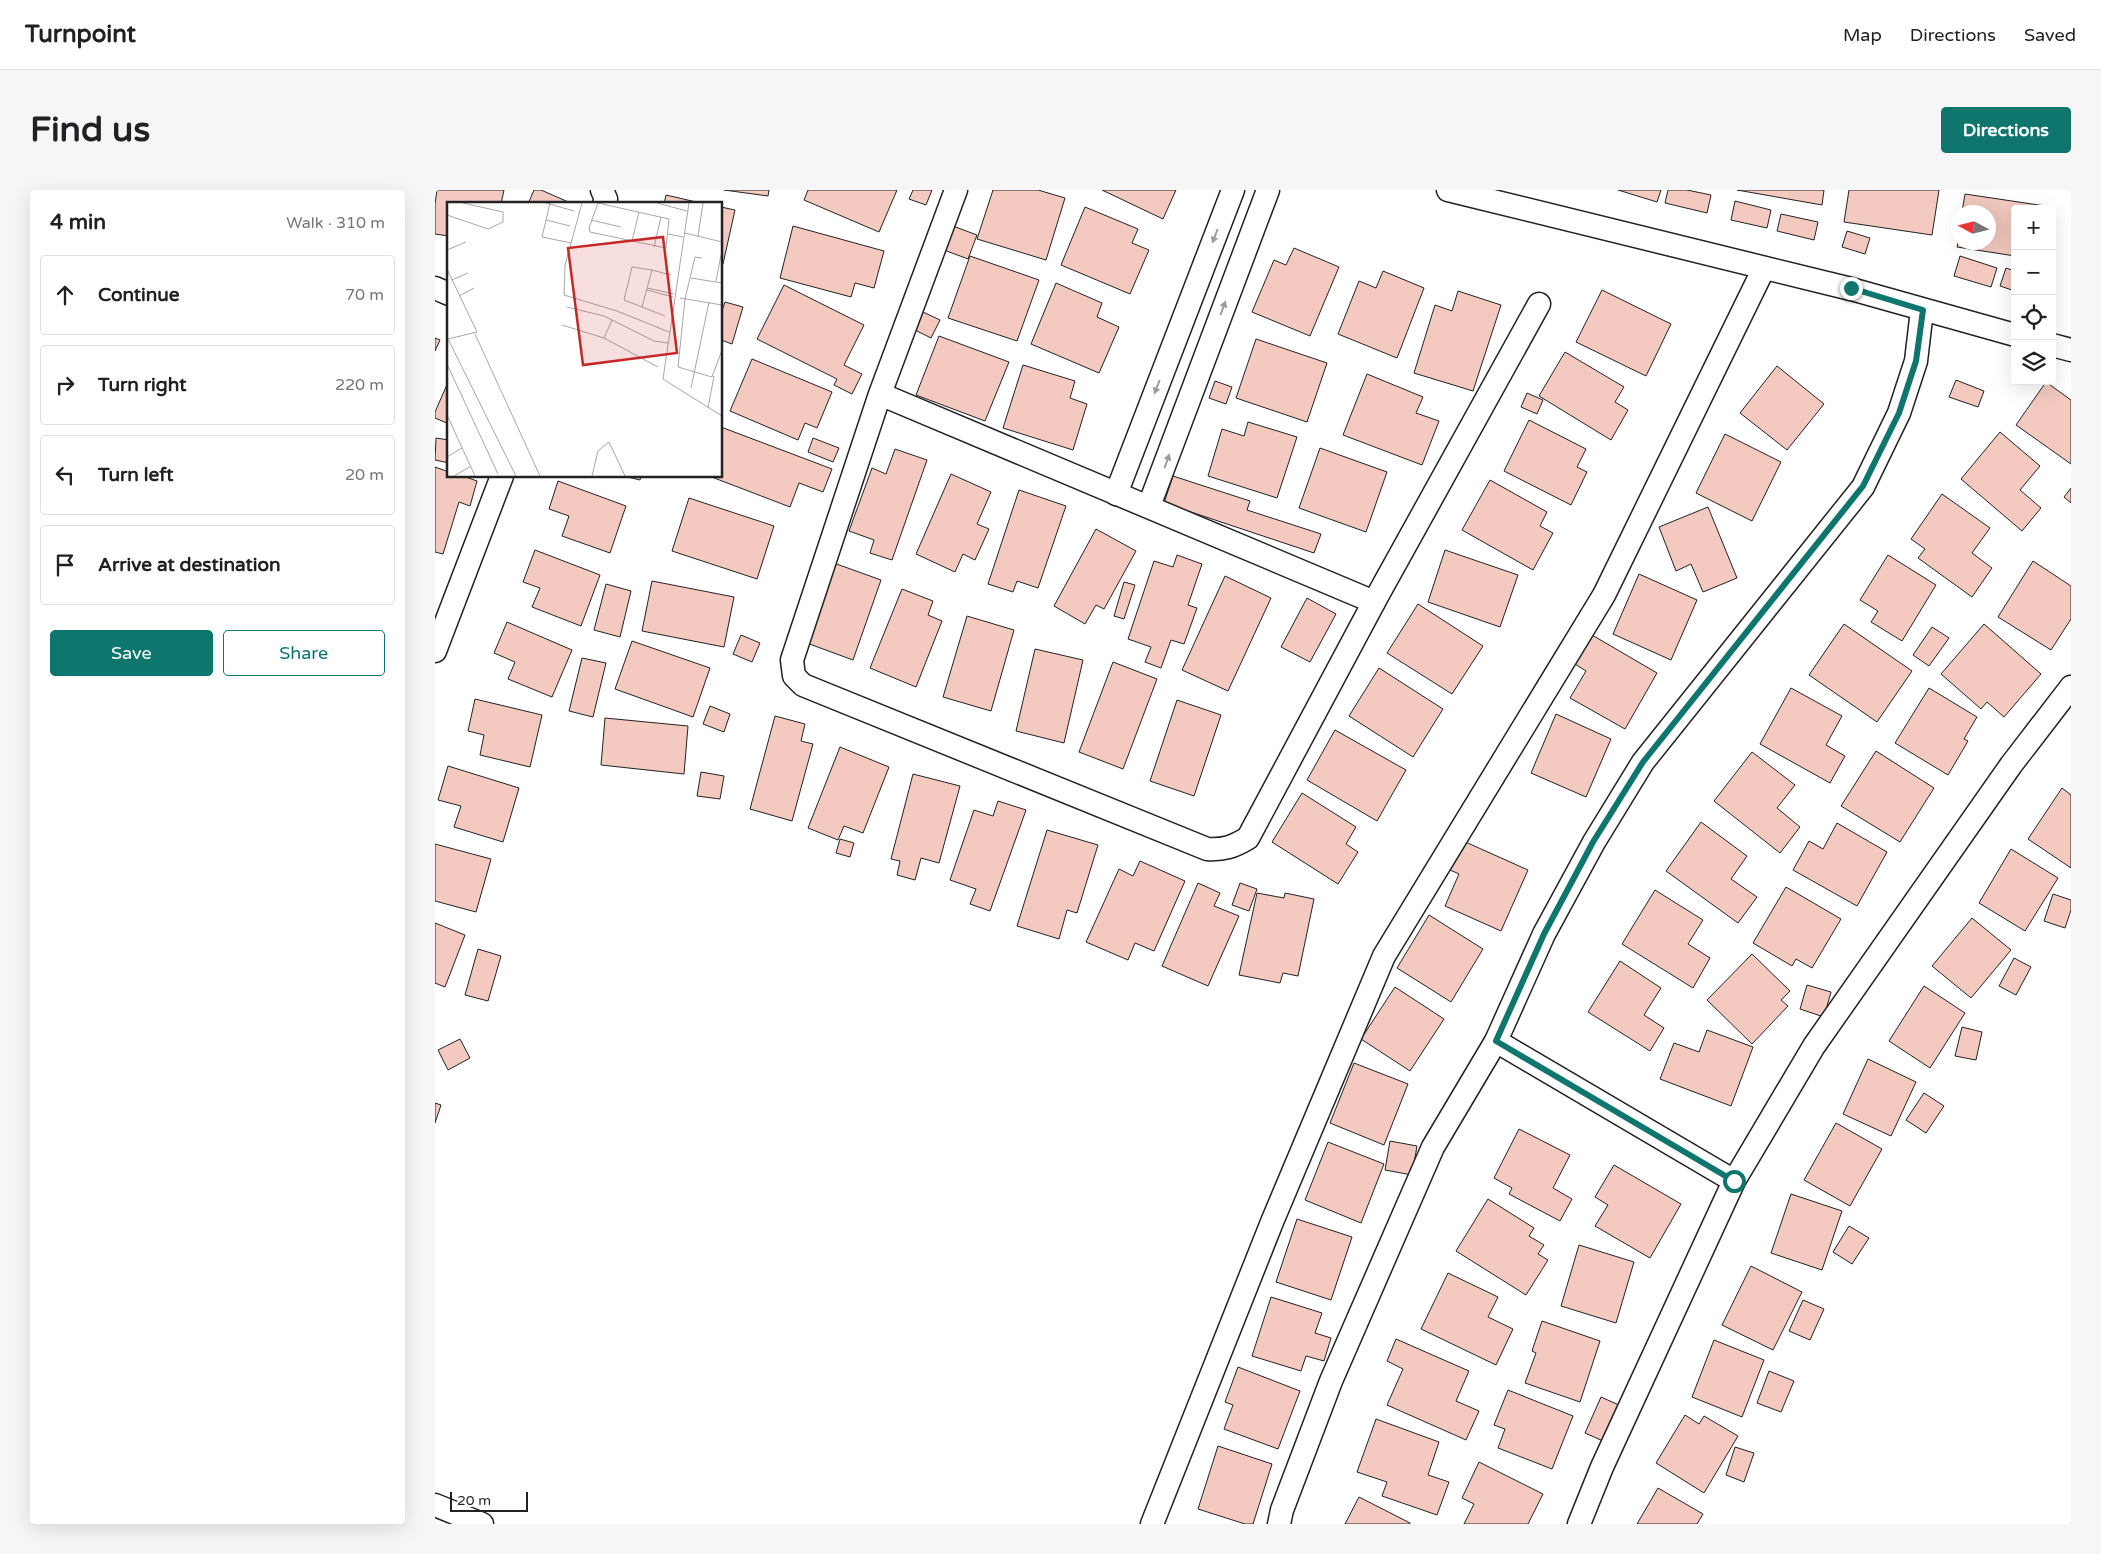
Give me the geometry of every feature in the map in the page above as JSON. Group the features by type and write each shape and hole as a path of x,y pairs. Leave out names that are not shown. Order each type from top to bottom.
{"street":[{"path":"602,190 606,199 605,202"},
{"path":"956,190 880,394 792,660 794,676 803,685 1207,849 1221,850 1232,847 1248,838 1374,602 1539,304"},
{"path":"1116,494 1233,190"},
{"path":"1149,506 1267,190"},
{"path":"1448,190 1851,288 2011,334"},
{"path":"1152,1524 1272,1222 1384,956 1605,595 1764,268"},
{"path":"435,288 447,293"},
{"path":"1279,1524 1331,1380 1433,1147 1496,1041 1544,934 1593,842 1643,762 1863,486 1899,413 1916,361 1923,310"},
{"path":"2056,346 2071,350"},
{"path":"880,394 1374,602"},
{"path":"435,651 440,622 501,478"},
{"path":"1579,1524 1601,1468 1734,1181 1814,1046 2011,766 2071,687"},
{"path":"1496,1041 1734,1181"},
{"path":"435,1505 482,1524"}],"building":[{"path":"437,190 504,190 501,202 447,202 447,236 435,234"},
{"path":"534,190 541,190 568,202 529,202"},
{"path":"724,190 769,190 768,196"},
{"path":"808,190 897,190 879,232 804,200"},
{"path":"913,190 932,190 926,205 909,199"},
{"path":"993,190 1038,190 1065,198 1046,260 977,239"},
{"path":"1102,190 1176,190 1163,219"},
{"path":"1618,190 1661,190 1657,202"},
{"path":"1668,190 1687,190 1711,195 1707,213 1665,203"},
{"path":"1737,190 1824,190 1822,205"},
{"path":"1849,190 1939,190 1932,235 1844,222"},
{"path":"1965,194 2039,205 2011,205 2011,255 1976,250 1996,250 1996,205 1963,205"},
{"path":"666,195 696,202 664,202"},
{"path":"1735,201 1771,210 1767,228 1731,220"},
{"path":"723,207 735,210 723,264"},
{"path":"1085,207 1138,229 1132,243 1149,250 1130,294 1061,265"},
{"path":"1781,214 1818,222 1814,240 1777,231"},
{"path":"793,226 884,251 874,288 855,283 851,297 780,278"},
{"path":"953,226 977,235 968,259 944,250"},
{"path":"1847,231 1870,238 1865,254 1842,247"},
{"path":"1294,248 1339,267 1310,336 1252,312 1274,260 1286,265"},
{"path":"970,256 1039,280 1017,341 948,318"},
{"path":"1960,256 1997,268 1991,287 1954,276"},
{"path":"2006,268 2011,270 2011,290 2000,286"},
{"path":"1383,271 1424,288 1397,358 1338,334 1359,281 1376,288"},
{"path":"1056,283 1102,303 1097,317 1119,327 1099,373 1031,344"},
{"path":"784,285 864,325 844,365 862,374 852,394 834,385 837,379 757,339"},
{"path":"1602,290 1671,324 1646,376 1576,342"},
{"path":"1458,291 1501,305 1473,391 1414,373 1435,305 1452,311"},
{"path":"725,302 743,307 732,344 723,341 723,308"},
{"path":"923,312 940,320 931,338 915,330"},
{"path":"939,336 1009,362 985,421 916,395"},
{"path":"435,338 440,340 435,351"},
{"path":"1256,339 1327,363 1307,422 1236,398"},
{"path":"1565,352 1624,387 1615,402 1628,410 1611,440 1539,396"},
{"path":"752,359 832,392 817,428 805,423 798,440 730,411"},
{"path":"1023,365 1075,381 1070,398 1087,404 1073,450 1003,428"},
{"path":"1777,366 1824,404 1787,450 1740,413"},
{"path":"1367,374 1423,397 1416,413 1439,421 1422,465 1343,435"},
{"path":"1956,380 1984,391 1978,407 1949,397"},
{"path":"1215,381 1232,387 1226,404 1209,398"},
{"path":"447,385 447,423 435,418 435,412"},
{"path":"2044,385 2050,385 2071,400 2071,464 2016,425"},
{"path":"1527,393 1543,400 1537,414 1521,407"},
{"path":"1529,420 1586,449 1577,467 1587,472 1571,505 1504,471"},
{"path":"1248,422 1297,437 1277,498 1208,476 1222,429 1244,436"},
{"path":"723,428 832,469 823,492 799,483 790,507 714,478 723,478"},
{"path":"2000,432 2040,466 2020,490 2041,508 2022,531 1961,479"},
{"path":"1725,434 1781,462 1752,521 1696,493"},
{"path":"436,438 447,440 447,463 435,460"},
{"path":"813,438 839,448 833,462 808,452"},
{"path":"1320,448 1387,472 1366,532 1299,508"},
{"path":"895,449 927,460 892,560 870,553 874,540 849,531 872,468 886,474"},
{"path":"435,467 447,471 447,478 469,478 477,481 470,506 459,502 443,554 435,552"},
{"path":"951,474 991,492 977,524 989,529 975,560 963,554 955,572 916,554"},
{"path":"1173,476 1250,501 1247,510 1321,534 1314,553 1164,503"},
{"path":"1490,480 1547,512 1540,526 1553,533 1533,570 1462,530"},
{"path":"558,481 626,506 610,553 562,536 569,516 549,509"},
{"path":"2071,488 2071,503 2064,497"},
{"path":"1019,490 1066,506 1038,588 1017,581 1013,592 988,584"},
{"path":"1942,494 1990,528 1972,553 1992,568 1972,597 1918,558 1925,549 1911,539"},
{"path":"689,498 774,526 757,579 672,551"},
{"path":"1708,507 1737,578 1703,592 1691,564 1676,571 1659,527"},
{"path":"1096,529 1136,551 1104,609 1096,605 1085,624 1054,606"},
{"path":"535,550 600,575 581,626 532,607 540,588 523,582"},
{"path":"1445,550 1518,575 1500,627 1428,602"},
{"path":"1177,555 1202,564 1188,605 1197,608 1184,644 1171,640 1161,668 1145,662 1151,647 1128,639 1154,561 1173,567"},
{"path":"1888,555 1936,585 1902,641 1871,622 1878,611 1860,600"},
{"path":"2033,561 2071,586 2071,619 2051,650 1998,617"},
{"path":"831,562 881,580 853,660 804,642"},
{"path":"1639,574 1697,600 1671,660 1613,634"},
{"path":"1225,576 1271,598 1228,691 1182,670"},
{"path":"652,581 734,597 724,647 642,631"},
{"path":"1124,582 1135,585 1124,619 1114,616"},
{"path":"606,584 631,591 620,637 594,630"},
{"path":"902,589 933,601 928,615 942,621 916,687 870,668"},
{"path":"1307,598 1336,614 1310,662 1281,647"},
{"path":"1418,604 1483,646 1452,694 1387,653"},
{"path":"967,616 1014,630 991,711 943,697"},
{"path":"507,622 572,650 552,697 508,679 515,662 494,653"},
{"path":"1844,624 1912,671 1877,722 1809,675"},
{"path":"1984,624 2041,674 2004,717 1987,702 1981,709 1941,674"},
{"path":"1932,627 1949,638 1929,666 1913,655"},
{"path":"741,635 760,643 752,662 733,654"},
{"path":"1592,635 1657,673 1625,729 1570,698 1586,671 1575,664"},
{"path":"632,641 710,668 693,717 615,689"},
{"path":"1035,649 1083,660 1064,743 1016,731"},
{"path":"582,658 606,663 593,717 569,711"},
{"path":"1113,662 1157,679 1123,769 1079,752"},
{"path":"1379,668 1443,709 1413,757 1349,716"},
{"path":"1791,688 1842,716 1826,745 1845,756 1830,783 1760,744"},
{"path":"1929,688 1977,717 1964,739 1968,741 1948,775 1895,743"},
{"path":"475,699 542,715 530,767 480,755 484,735 468,731"},
{"path":"1177,700 1221,715 1194,796 1150,781"},
{"path":"710,706 730,714 724,732 703,724"},
{"path":"1556,714 1611,739 1586,797 1531,773"},
{"path":"775,716 805,724 801,741 813,744 792,821 750,809"},
{"path":"605,718 688,726 684,774 601,765"},
{"path":"1335,730 1406,770 1377,821 1307,780"},
{"path":"840,747 889,767 863,833 844,826 838,840 808,828"},
{"path":"1876,751 1934,788 1900,842 1841,806"},
{"path":"1752,752 1795,785 1777,808 1800,827 1780,853 1714,801"},
{"path":"448,766 519,788 503,842 454,827 461,806 438,800"},
{"path":"701,772 724,776 720,799 697,796"},
{"path":"913,774 960,786 939,863 921,858 915,880 897,875 900,861 891,859"},
{"path":"2062,788 2071,795 2071,868 2028,839"},
{"path":"1302,793 1356,827 1346,844 1358,852 1338,884 1272,842"},
{"path":"998,801 1026,810 990,911 970,904 976,889 950,880 974,810 993,816"},
{"path":"1701,822 1747,856 1731,879 1757,897 1738,923 1666,871"},
{"path":"1837,823 1887,852 1857,906 1793,870 1809,841 1823,849"},
{"path":"1047,830 1098,845 1077,913 1067,910 1059,939 1017,926"},
{"path":"840,839 854,843 850,857 836,853"},
{"path":"1461,840 1528,870 1501,931 1445,906 1459,874 1448,869"},
{"path":"435,844 491,859 476,912 435,901"},
{"path":"2011,849 2058,878 2025,931 1979,903"},
{"path":"1140,861 1185,881 1154,951 1135,943 1128,960 1086,942 1119,869 1133,876"},
{"path":"1198,883 1220,893 1214,906 1239,916 1208,986 1162,966"},
{"path":"1240,883 1257,889 1249,911 1232,905"},
{"path":"1786,887 1841,919 1812,968 1796,959 1792,966 1753,943"},
{"path":"1655,890 1703,920 1688,944 1710,958 1693,988 1622,944"},
{"path":"1257,893 1284,898 1285,893 1314,899 1298,976 1283,973 1280,983 1239,975"},
{"path":"2053,894 2071,900 2071,910 2065,928 2044,921"},
{"path":"1429,915 1483,949 1451,1002 1397,968"},
{"path":"1972,918 2011,950 1971,998 1932,966"},
{"path":"435,923 465,935 445,987 435,983"},
{"path":"478,949 501,956 488,1001 465,995"},
{"path":"1752,954 1790,991 1781,1000 1788,1006 1752,1044 1707,1000"},
{"path":"2014,958 2031,967 2016,995 1999,986"},
{"path":"1620,961 1661,988 1644,1015 1664,1028 1650,1051 1588,1012"},
{"path":"1807,985 1831,992 1824,1017 1800,1009"},
{"path":"1924,986 1965,1013 1930,1068 1889,1041"},
{"path":"1395,987 1444,1019 1410,1071 1361,1039"},
{"path":"1962,1027 1982,1032 1976,1060 1955,1056"},
{"path":"1707,1030 1753,1047 1731,1106 1660,1079 1674,1043 1699,1052"},
{"path":"460,1039 470,1058 448,1070 438,1050"},
{"path":"1868,1059 1916,1082 1891,1136 1843,1114"},
{"path":"1354,1063 1408,1084 1384,1145 1330,1123"},
{"path":"1924,1093 1944,1106 1926,1133 1906,1120"},
{"path":"435,1103 441,1105 435,1123"},
{"path":"1836,1123 1882,1149 1850,1206 1804,1180"},
{"path":"1519,1129 1570,1155 1553,1188 1572,1199 1560,1221 1509,1194 1512,1188 1494,1178"},
{"path":"1390,1141 1417,1146 1412,1175 1385,1170"},
{"path":"1328,1142 1384,1164 1361,1223 1305,1200"},
{"path":"1614,1165 1681,1204 1650,1258 1595,1226 1608,1205 1595,1197"},
{"path":"1791,1194 1842,1211 1822,1270 1771,1253"},
{"path":"1488,1199 1534,1228 1529,1236 1544,1245 1538,1254 1548,1260 1526,1295 1456,1251"},
{"path":"1297,1219 1352,1237 1331,1300 1276,1282"},
{"path":"1849,1226 1869,1238 1852,1264 1833,1252"},
{"path":"1579,1245 1634,1262 1616,1323 1561,1306"},
{"path":"1751,1266 1802,1292 1773,1350 1722,1325"},
{"path":"1448,1273 1498,1297 1488,1317 1513,1329 1496,1365 1421,1329"},
{"path":"1271,1297 1322,1313 1315,1333 1331,1338 1324,1361 1306,1356 1301,1371 1252,1356"},
{"path":"1803,1300 1824,1309 1810,1340 1789,1331"},
{"path":"1542,1321 1600,1341 1580,1402 1525,1383 1536,1353 1532,1351"},
{"path":"1396,1339 1469,1371 1456,1401 1479,1411 1466,1440 1387,1405 1403,1369 1387,1361"},
{"path":"1714,1340 1764,1360 1742,1417 1692,1397"},
{"path":"1238,1367 1300,1391 1278,1449 1224,1429 1233,1405 1225,1402"},
{"path":"1769,1371 1794,1381 1781,1412 1757,1403"},
{"path":"1508,1390 1573,1416 1552,1469 1498,1448 1505,1429 1494,1425"},
{"path":"1601,1397 1619,1405 1603,1441 1585,1433"},
{"path":"1685,1415 1699,1424 1704,1416 1738,1436 1704,1493 1656,1463"},
{"path":"1376,1419 1439,1442 1428,1475 1449,1482 1437,1515 1382,1496 1387,1482 1357,1472"},
{"path":"1218,1446 1272,1464 1253,1524 1245,1524 1198,1509"},
{"path":"1735,1447 1754,1453 1744,1482 1726,1475"},
{"path":"1479,1462 1543,1494 1528,1524 1464,1524 1474,1504 1462,1498"},
{"path":"1658,1488 1703,1514 1697,1524 1637,1524"},
{"path":"1359,1497 1410,1523 1410,1524 1345,1524"}],"route":[{"path":"1734,1181 1496,1041 1544,934 1593,842 1643,762 1863,486 1899,413 1916,361 1923,310 1851,288"}]}
